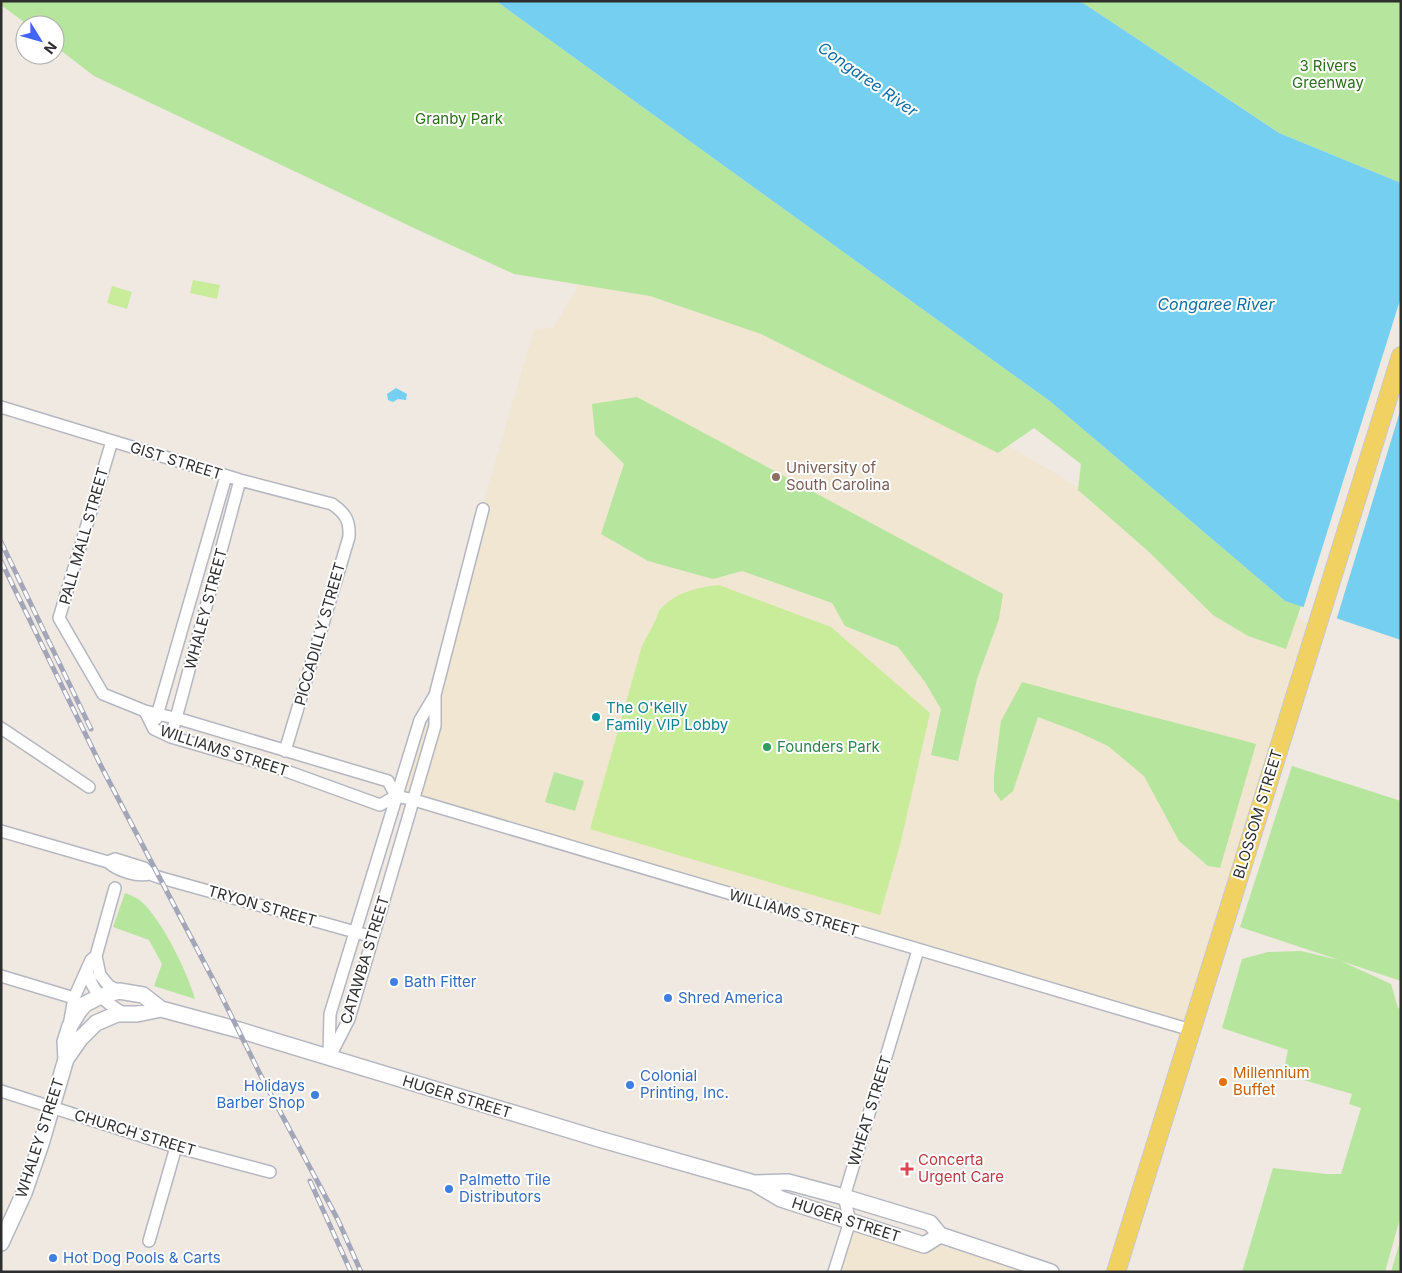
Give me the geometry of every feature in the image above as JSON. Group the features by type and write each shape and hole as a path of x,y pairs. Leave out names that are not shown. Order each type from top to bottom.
{"main road":[{"name":"BLOSSOM STREET","path":"1116,1272 1401,356"},
{"name":"WHALEY STREET","path":"66,1059 64,1042 70,1026 79,1010 99,996 118,991 143,995 161,1009"},
{"name":"HUGER STREET","path":"161,1009 239,1030 599,1139 754,1183 782,1199 924,1245 940,1235"},
{"name":"WHALEY STREET","path":"1,1243 30,1177 66,1059 80,1039 96,1023 107,1017 161,1009"},
{"name":"HUGER STREET","path":"754,1183 788,1182 844,1197 930,1223 940,1235 1051,1272"}],"street":[{"name":"GIST STREET","path":"1,407 226,476 332,504 347,517"},
{"name":"PALL MALL STREET","path":"112,441 60,618 103,694 145,711"},
{"name":"WHALEY STREET","path":"154,729 226,476"},
{"name":"WHALEY STREET","path":"171,737 240,480"},
{"name":"CATAWBA STREET","path":"329,1058 349,1019 435,726 435,695 483,509"},
{"name":"PICCADILLY STREET","path":"285,751 349,537 350,526 347,517"},
{"name":"CATAWBA STREET","path":"329,1058 330,1014 420,720 435,695"},
{"name":"WILLIAMS STREET","path":"145,711 177,718 388,781 396,796"},
{"name":"WILLIAMS STREET","path":"145,711 154,729 171,737 278,768 380,805 396,796 414,800 1191,1030"},
{"path":"1,728 89,787"},
{"name":"TRYON STREET","path":"1,831 108,862 115,859 144,868 150,874 373,937"},
{"name":"WHALEY STREET","path":"70,1026 74,998 91,960 96,956 115,888"},
{"name":"WHEAT STREET","path":"844,1197 918,950"},
{"path":"96,956 100,975 109,986 118,991"},
{"path":"87,969 92,987 99,996 107,1004 124,1014"},
{"path":"1,976 74,998"},
{"name":"CHURCH STREET","path":"1,1091 176,1146 270,1172"},
{"path":"149,1240 176,1146"},
{"path":"834,1272 850,1221 844,1197"}],"shaded area":[{"name":"University of South Carolina","path":"620,215 1310,625 1192,1028 397,798 534,329 553,328"},
{"path":"855,1221 1030,1272 841,1272"}],"green space":[{"name":"Granby Park","path":"1,1 496,1 1051,402 1285,601 1301,606 1286,649 1248,636 1213,615 1148,551 1078,490 1081,464 1034,428 998,453 761,334 650,296 514,274 94,76 65,54 65,15 15,15 1,5"},
{"name":"3 Rivers Greenway","path":"1080,1 1401,1 1401,183 1279,133"},
{"path":"193,280 220,285 217,299 190,293"},
{"path":"112,286 132,292 127,309 107,303"},
{"path":"637,397 1003,594 999,619 977,679 958,761 931,755 941,709 925,682 898,647 845,626 832,603 742,571 713,579 648,561 601,534 624,464 595,435 592,404"},
{"name":"Founders Park","path":"719,585 831,627 930,713 901,841 880,915 590,829 642,646 656,620 658,612 679,595 694,589"},
{"path":"1022,682 1256,744 1220,868 1208,866 1179,841 1144,776 1108,746 1038,717 1013,791 1001,801 994,791 994,775 1001,721"},
{"path":"1292,766 1401,801 1401,981 1341,961 1391,984 1398,1008 1401,1009 1401,1215 1385,1272 1242,1272 1273,1168 1341,1174 1361,1108 1349,1104 1352,1094 1283,1074 1288,1050 1222,1028 1242,959 1268,952 1301,951 1339,960 1240,927"},
{"path":"554,772 584,781 575,811 545,802"},
{"path":"125,893 140,901 150,911 166,934 180,961 195,999 154,986 162,964 149,940 113,927"},
{"path":"1401,1238 1401,1272 1391,1272"}],"water":[{"name":"Congaree River","path":"496,1 1080,1 1279,133 1401,183 1401,640 1285,601 1051,402"},
{"path":"396,388 407,394 406,400 398,399 393,402 388,400 387,394"}],"pier":[{"path":"1401,297 1401,408 1336,621 1303,609"}],"railway":[{"path":"1,542 91,729"},
{"path":"1,561 101,766 217,987 261,1076 338,1220 361,1272"},
{"path":"310,1181 351,1272"}],"place":[{"name":"University of South Carolina","path":"776,477"},
{"name":"The O'Kelly Family VIP Lobby","path":"596,717"},
{"name":"Founders Park","path":"767,747"},
{"name":"Bath Fitter","path":"394,982"},
{"name":"Shred America","path":"668,998"},
{"name":"Millennium Buffet","path":"1223,1082"},
{"name":"Colonial Printing, Inc.","path":"630,1085"},
{"name":"Holidays Barber Shop","path":"315,1095"},
{"name":"Concerta Urgent Care","path":"907,1169"},
{"name":"Palmetto Tile Distributors","path":"449,1189"},
{"name":"Hot Dog Pools & Carts","path":"53,1258"}]}
